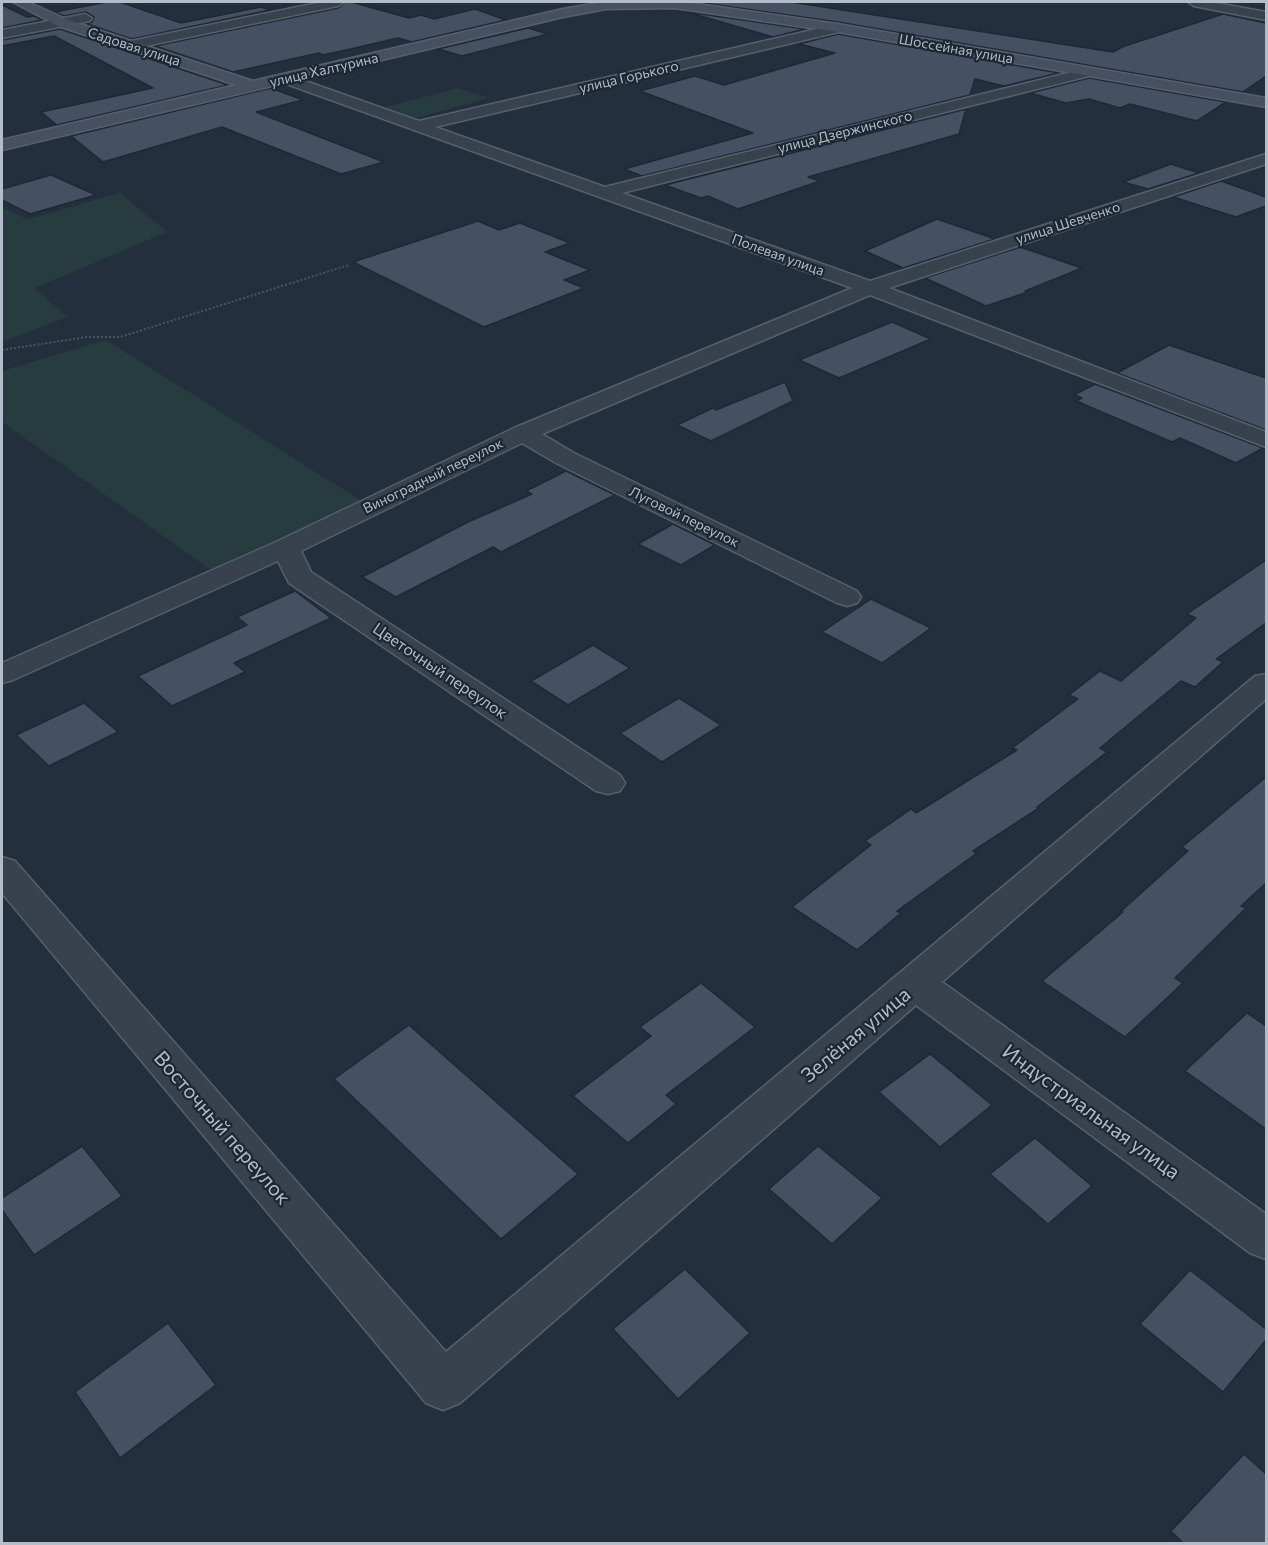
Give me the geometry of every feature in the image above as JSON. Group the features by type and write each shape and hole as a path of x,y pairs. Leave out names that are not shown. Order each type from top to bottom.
{"main road":[{"path":"49,2 86,18 281,80"},
{"name":"Шоссейная улица","path":"646,2 708,8 838,28 1266,103"},
{"name":"улица Халтурина","path":"2,145 563,13 606,5 646,2"},
{"name":"Садовая улица","path":"23,4 63,23 252,87"}],"street":[{"path":"23,4 49,2"},
{"path":"131,45 338,2"},
{"path":"1194,2 1266,16"},
{"path":"2,34 86,18"},
{"name":"улица Горького","path":"419,126 838,28"},
{"name":"улица Дзержинского","path":"602,193 1088,72"},
{"name":"Полевая улица","path":"281,80 419,126 870,288 1266,440"},
{"name":"улица Шевченко","path":"870,288 1266,159"},
{"name":"Виноградный переулок","path":"2,674 286,548 523,433 870,288"},
{"name":"Луговой переулок","path":"523,433 565,458 847,597"},
{"name":"Цветочный переулок","path":"286,548 299,577 608,783"},
{"name":"Зелёная улица","path":"443,1386 1266,683"},
{"name":"Восточный переулок","path":"2,870 443,1386"},
{"name":"Индустриальная улица","path":"916,984 1266,1239"}],"path":[{"path":"2,350 87,337 120,337 349,264"}],"green space":[{"path":"458,88 489,98 416,118 386,107"},
{"path":"120,193 167,232 35,288 67,317 2,342 2,208 28,219"},
{"path":"106,340 368,505 217,574 2,422 2,371"}],"building":[{"path":"107,2 120,2 181,23 261,7 270,10 132,39 87,24 92,22 94,17 86,12 64,16 55,12"},
{"path":"346,2 409,18 421,15 434,19 475,9 506,20 412,42 398,38 233,72 155,46 338,8"},
{"path":"696,2 791,2 1113,52 1223,14 1266,23 1266,76 1243,92 838,22"},
{"path":"2,5 27,17 34,16 42,20 2,28"},
{"path":"687,12 805,29 773,37"},
{"path":"528,28 548,34 462,56 438,49"},
{"path":"60,29 228,85 57,125 41,112 153,88 54,36 2,46 2,40"},
{"path":"838,34 1059,73 1004,86 975,79 970,95 642,176 624,169 753,133 640,91 695,76 724,85 835,53 799,44"},
{"path":"1089,78 1226,102 1197,121 1130,104 1120,108 1089,99 1066,103 1030,93"},
{"path":"271,88 303,100 256,112 384,162 341,174 222,127 103,162 71,136"},
{"path":"966,109 959,134 808,177 820,181 738,209 708,196 701,198 665,185"},
{"path":"1171,164 1199,173 1148,189 1123,182"},
{"path":"51,175 96,195 30,214 2,200 2,189"},
{"path":"1221,181 1266,197 1266,206 1236,217 1173,197"},
{"path":"937,219 995,239 903,268 865,251"},
{"path":"478,221 499,230 520,223 570,243 545,252 590,270 564,280 584,288 484,327 353,262"},
{"path":"1020,247 1082,268 1025,291 1028,292 986,306 925,278"},
{"path":"892,322 931,339 839,378 799,360"},
{"path":"1169,345 1266,378 1266,430 1117,373"},
{"path":"785,382 793,401 711,441 677,425 713,408 716,410"},
{"path":"1095,384 1263,448 1236,463 1180,438 1172,442 1076,401 1082,398 1074,395"},
{"path":"566,471 615,495 501,552 493,547 396,597 362,577 468,522 532,494 526,491"},
{"path":"673,524 715,545 681,565 638,544"},
{"path":"1266,560 1266,623 1216,659 1223,662 1195,687 1181,681 1100,748 1107,752 1037,807 1039,808 973,851 977,853 897,911 901,913 857,950 792,907 871,845 865,841 911,809 916,813 1017,750 1012,748 1078,699 1069,695 1100,671 1121,681 1196,618 1187,614"},
{"path":"295,591 331,618 234,663 245,672 172,706 138,676 247,625 237,617"},
{"path":"871,599 931,628 882,663 822,632"},
{"path":"593,645 630,668 568,705 531,681"},
{"path":"679,698 721,725 662,762 620,733"},
{"path":"84,703 118,732 49,766 16,735"},
{"path":"1266,777 1266,883 1241,906 1246,908 1175,978 1183,983 1125,1037 1042,981 1123,912 1121,911 1188,851 1182,847"},
{"path":"701,983 755,1027 666,1095 676,1104 628,1143 573,1096 651,1036 640,1027"},
{"path":"1247,1013 1266,1026 1266,1129 1185,1071"},
{"path":"409,1025 578,1174 501,1239 334,1079"},
{"path":"930,1054 992,1105 940,1147 879,1092"},
{"path":"1035,1138 1092,1186 1048,1224 990,1174"},
{"path":"82,1146 122,1196 34,1255 2,1210 2,1198"},
{"path":"818,1146 882,1198 832,1244 769,1189"},
{"path":"685,1269 750,1333 678,1399 613,1329"},
{"path":"1190,1270 1266,1329 1266,1340 1223,1392 1140,1324"},
{"path":"168,1323 216,1385 120,1458 75,1392"},
{"path":"1244,1454 1266,1474 1266,1544 1184,1544 1171,1531"}]}
